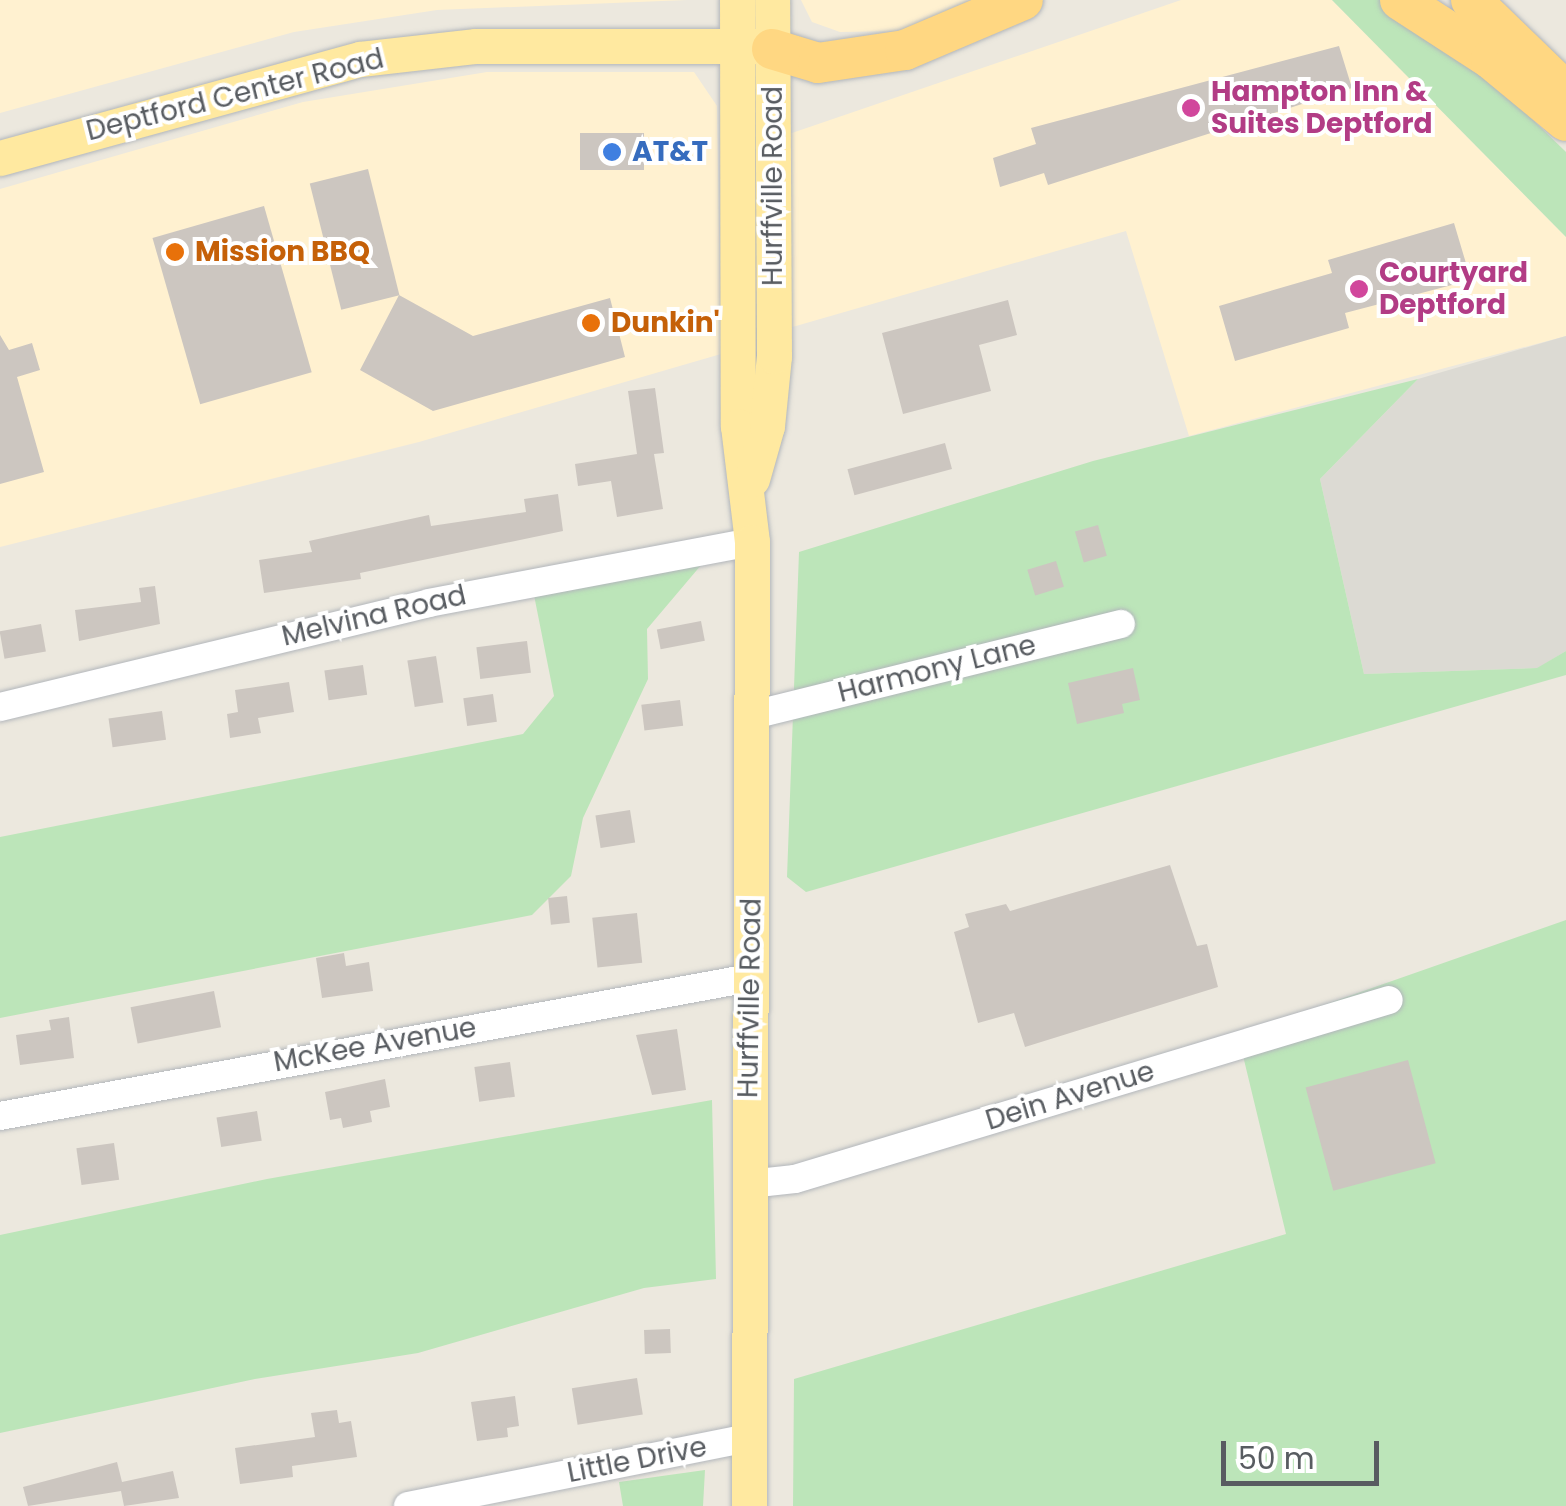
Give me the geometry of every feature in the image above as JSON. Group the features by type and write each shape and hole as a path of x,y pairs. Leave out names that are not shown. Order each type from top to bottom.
{"highway":[{"path":"755,46 818,63 906,50 1022,0"},
{"path":"1400,0 1490,59 1566,121"},
{"path":"1472,0 1566,92"}],"main road":[{"name":"Hurffville Road","path":"737,0 755,46 774,356 767,426 749,489 753,715 748,1506"},
{"name":"Hurffville Road","path":"755,46 772,0"},
{"name":"Deptford Center Road","path":"0,158 360,59 476,46 755,46"}],"street":[{"name":"Melvina Road","path":"0,707 429,603 752,542"},
{"name":"Harmony Lane","path":"753,715 1121,624"},
{"name":"McKee Avenue","path":"0,1116 750,978"},
{"name":"Dein Avenue","path":"750,1184 796,1178 1389,1000"},
{"name":"Little Drive","path":"408,1506 748,1438"}],"shaded area":[{"path":"0,0 687,0 437,10 294,32 0,113"},
{"path":"801,0 976,0 900,31 840,32 812,22"},
{"path":"1181,0 1332,0 1566,237 1566,336 1189,436 1126,231 789,328 789,134"},
{"path":"487,72 694,72 717,106 721,354 419,442 0,547 0,189 303,102"},
{"path":"1566,336 1566,651 1538,668 1364,674 1320,479 1418,379"}],"green space":[{"path":"1332,0 1409,0 1566,152 1566,237"},
{"path":"1418,379 1320,479 1364,674 1537,668 1566,651 1566,675 806,892 787,877 799,552 1093,461"},
{"path":"702,564 647,629 648,679 583,818 571,876 532,915 0,1018 0,837 523,734 554,696 531,580"},
{"path":"1566,920 1566,1506 793,1506 794,1379 1286,1234 1238,1035"},
{"path":"712,1100 716,1279 644,1288 418,1353 255,1379 0,1433 0,1235 267,1179"},
{"path":"705,1470 703,1506 623,1506 619,1482"}],"building":[{"name":"Hampton Inn & Suites Deptford","path":"1339,46 1352,88 1048,185 1044,173 1000,187 993,158 1036,144 1031,128"},
{"name":"AT&T","path":"580,133 644,133 644,170 580,170"},
{"path":"368,169 399,295 341,310 310,184"},
{"path":"264,206 312,372 200,404 152,238"},
{"name":"Courtyard Deptford","path":"1454,223 1471,280 1345,313 1349,328 1235,361 1219,306 1332,273 1328,260"},
{"path":"399,295 473,336 610,298 625,357 433,411 360,370"},
{"path":"1008,300 1017,335 979,345 991,391 903,414 882,333"},
{"path":"0,335 9,350 32,343 40,370 17,377 44,472 0,484"},
{"path":"655,388 664,453 654,454 663,509 617,517 611,481 578,486 575,464 637,454 628,391"},
{"path":"945,443 952,469 854,495 847,469"},
{"path":"558,494 563,531 360,573 361,579 264,593 259,560 312,552 309,541 429,515 431,526 526,512 524,499"},
{"path":"1098,525 1107,556 1084,562 1075,532"},
{"path":"1056,561 1064,587 1035,596 1027,570"},
{"path":"155,586 160,624 79,641 75,610 141,602 139,588"},
{"path":"701,621 705,641 661,649 657,630"},
{"path":"41,624 46,652 5,659 0,631"},
{"path":"527,641 531,673 480,679 476,647"},
{"path":"436,656 443,702 415,707 407,661"},
{"path":"363,665 367,695 329,700 324,670"},
{"path":"1133,668 1140,700 1122,704 1124,713 1077,724 1068,683"},
{"path":"289,682 294,712 258,718 261,733 230,738 227,714 238,712 235,690"},
{"path":"493,694 497,722 467,726 463,698"},
{"path":"680,700 683,726 644,731 641,705"},
{"path":"162,711 166,740 113,747 109,719"},
{"path":"630,810 635,843 601,848 595,815"},
{"path":"1170,865 1197,946 1207,944 1218,987 1025,1047 1014,1013 978,1023 954,932 969,927 965,914 1006,904 1010,911"},
{"path":"567,896 570,923 551,925 548,898"},
{"path":"637,913 642,963 597,967 592,918"},
{"path":"344,953 346,966 369,962 373,991 322,998 316,958"},
{"path":"214,991 221,1027 138,1044 131,1007"},
{"path":"69,1017 74,1058 20,1065 16,1035 51,1030 49,1020"},
{"path":"677,1029 686,1090 652,1095 636,1035"},
{"path":"1408,1060 1436,1163 1333,1191 1306,1087"},
{"path":"510,1062 515,1097 479,1102 474,1067"},
{"path":"385,1079 390,1107 370,1111 372,1122 343,1128 341,1118 330,1120 325,1092"},
{"path":"257,1111 262,1141 221,1147 217,1117"},
{"path":"114,1143 119,1180 82,1185 76,1148"},
{"path":"670,1329 671,1353 645,1354 644,1330"},
{"path":"637,1378 643,1415 578,1425 572,1388"},
{"path":"515,1396 519,1426 507,1428 508,1437 477,1441 471,1402"},
{"path":"337,1410 339,1423 351,1421 357,1457 292,1466 293,1477 240,1484 235,1448 315,1437 311,1413"},
{"path":"117,1462 122,1482 173,1471 179,1498 124,1506 121,1491 28,1506 23,1487"}],"place":[{"name":"Hampton Inn & Suites Deptford","path":"1191,108"},
{"name":"AT&T","path":"612,152"},
{"name":"Mission BBQ","path":"175,252"},
{"name":"Courtyard Deptford","path":"1359,289"},
{"name":"Dunkin'","path":"591,323"}]}
